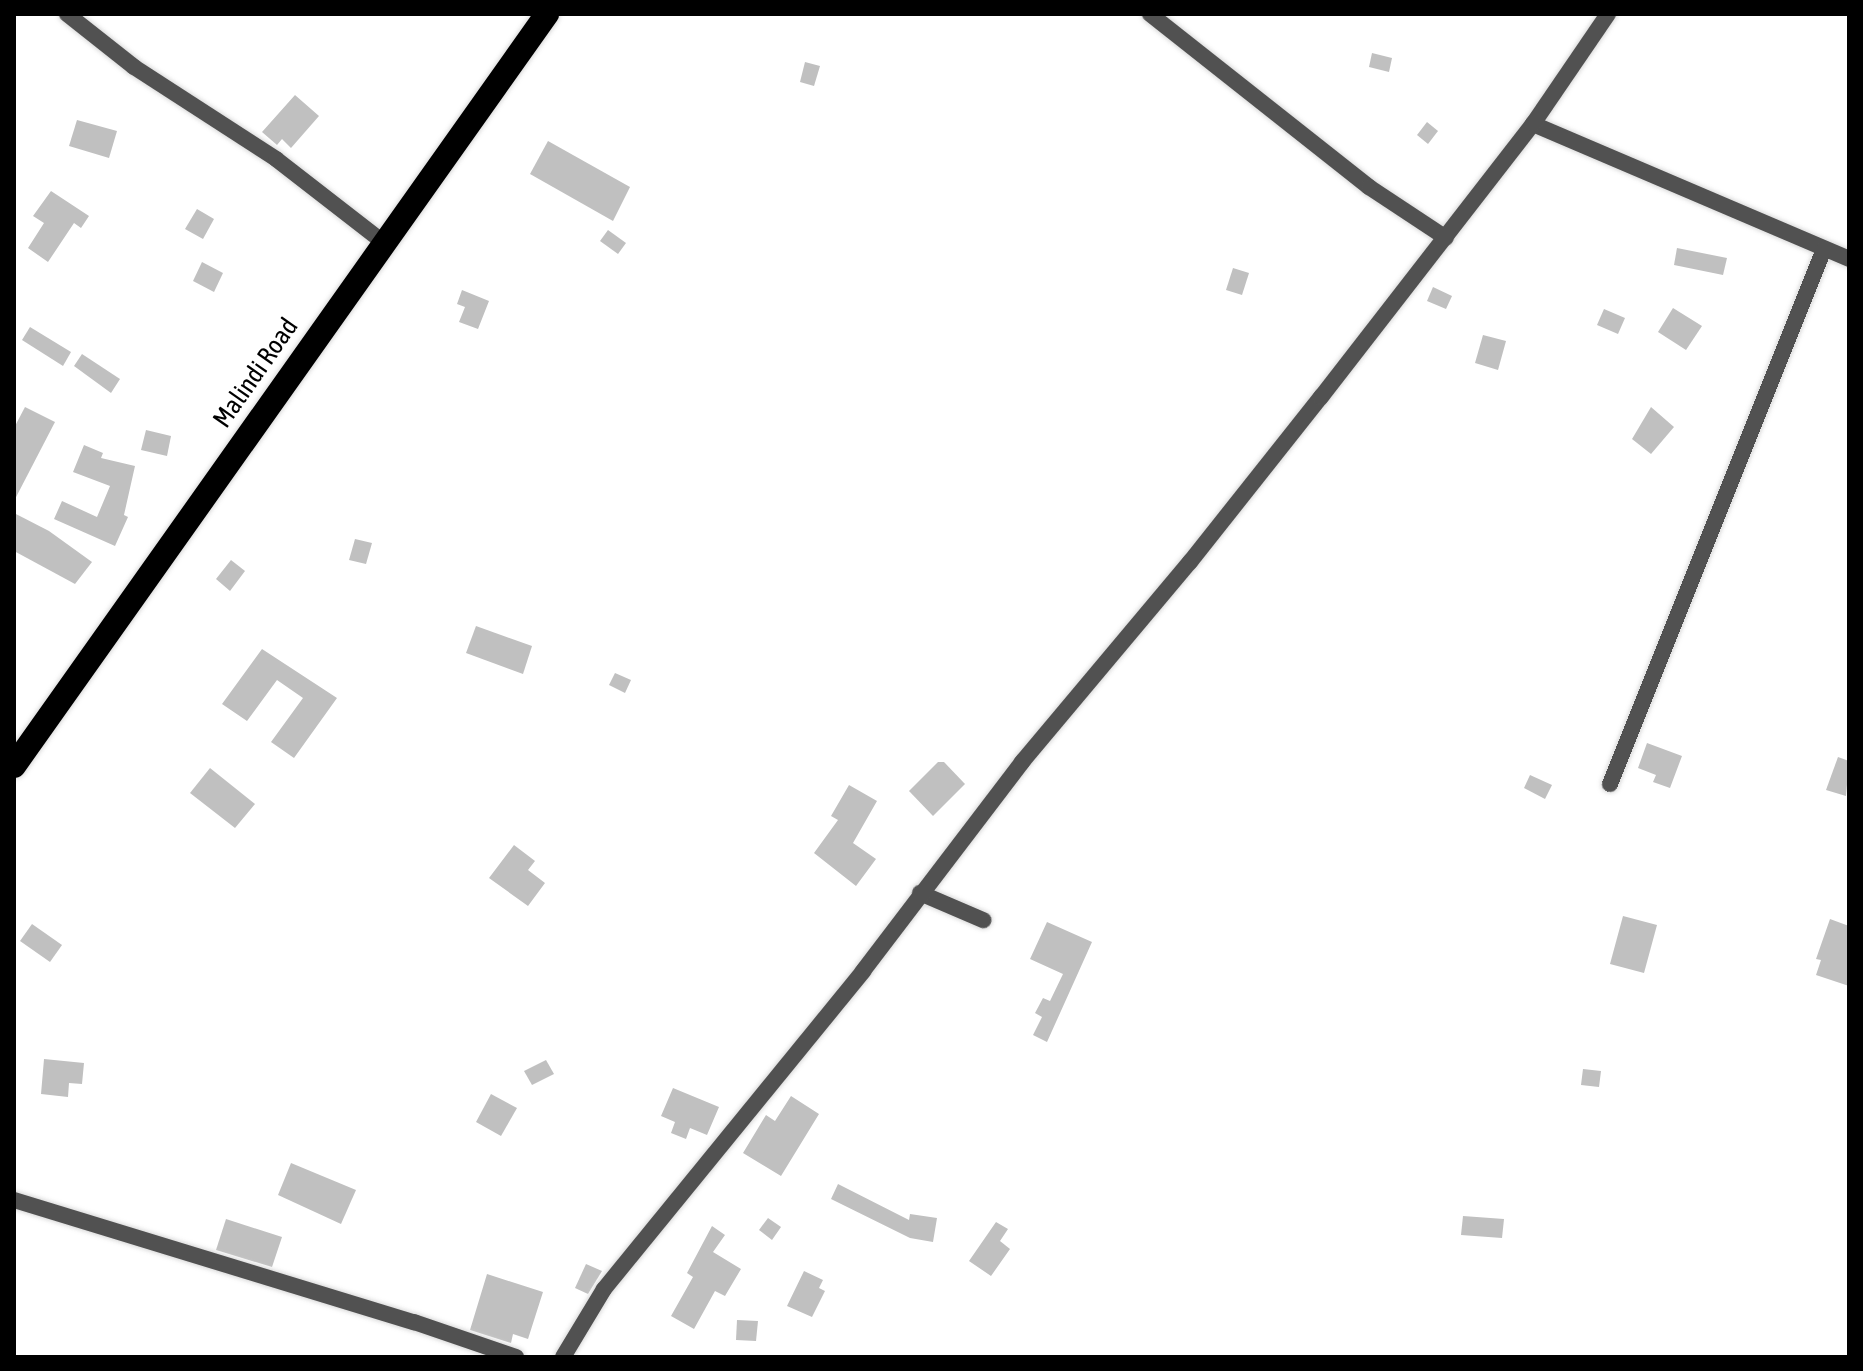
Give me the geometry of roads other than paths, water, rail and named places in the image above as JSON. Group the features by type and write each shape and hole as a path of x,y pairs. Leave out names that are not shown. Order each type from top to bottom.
{"highway":[{"name":"Malindi Road","path":"14,766 547,14"}],"street":[{"path":"67,14 134,67 276,159 383,242"},
{"path":"1150,14 1369,187 1446,238"},
{"path":"563,1357 604,1289 863,971 1050,728 1190,562 1446,238 1533,124 1608,14"},
{"path":"1533,124 1849,259"},
{"path":"1610,784 1824,249"},
{"path":"920,893 983,920"},
{"path":"14,1200 414,1322 516,1357"}]}
